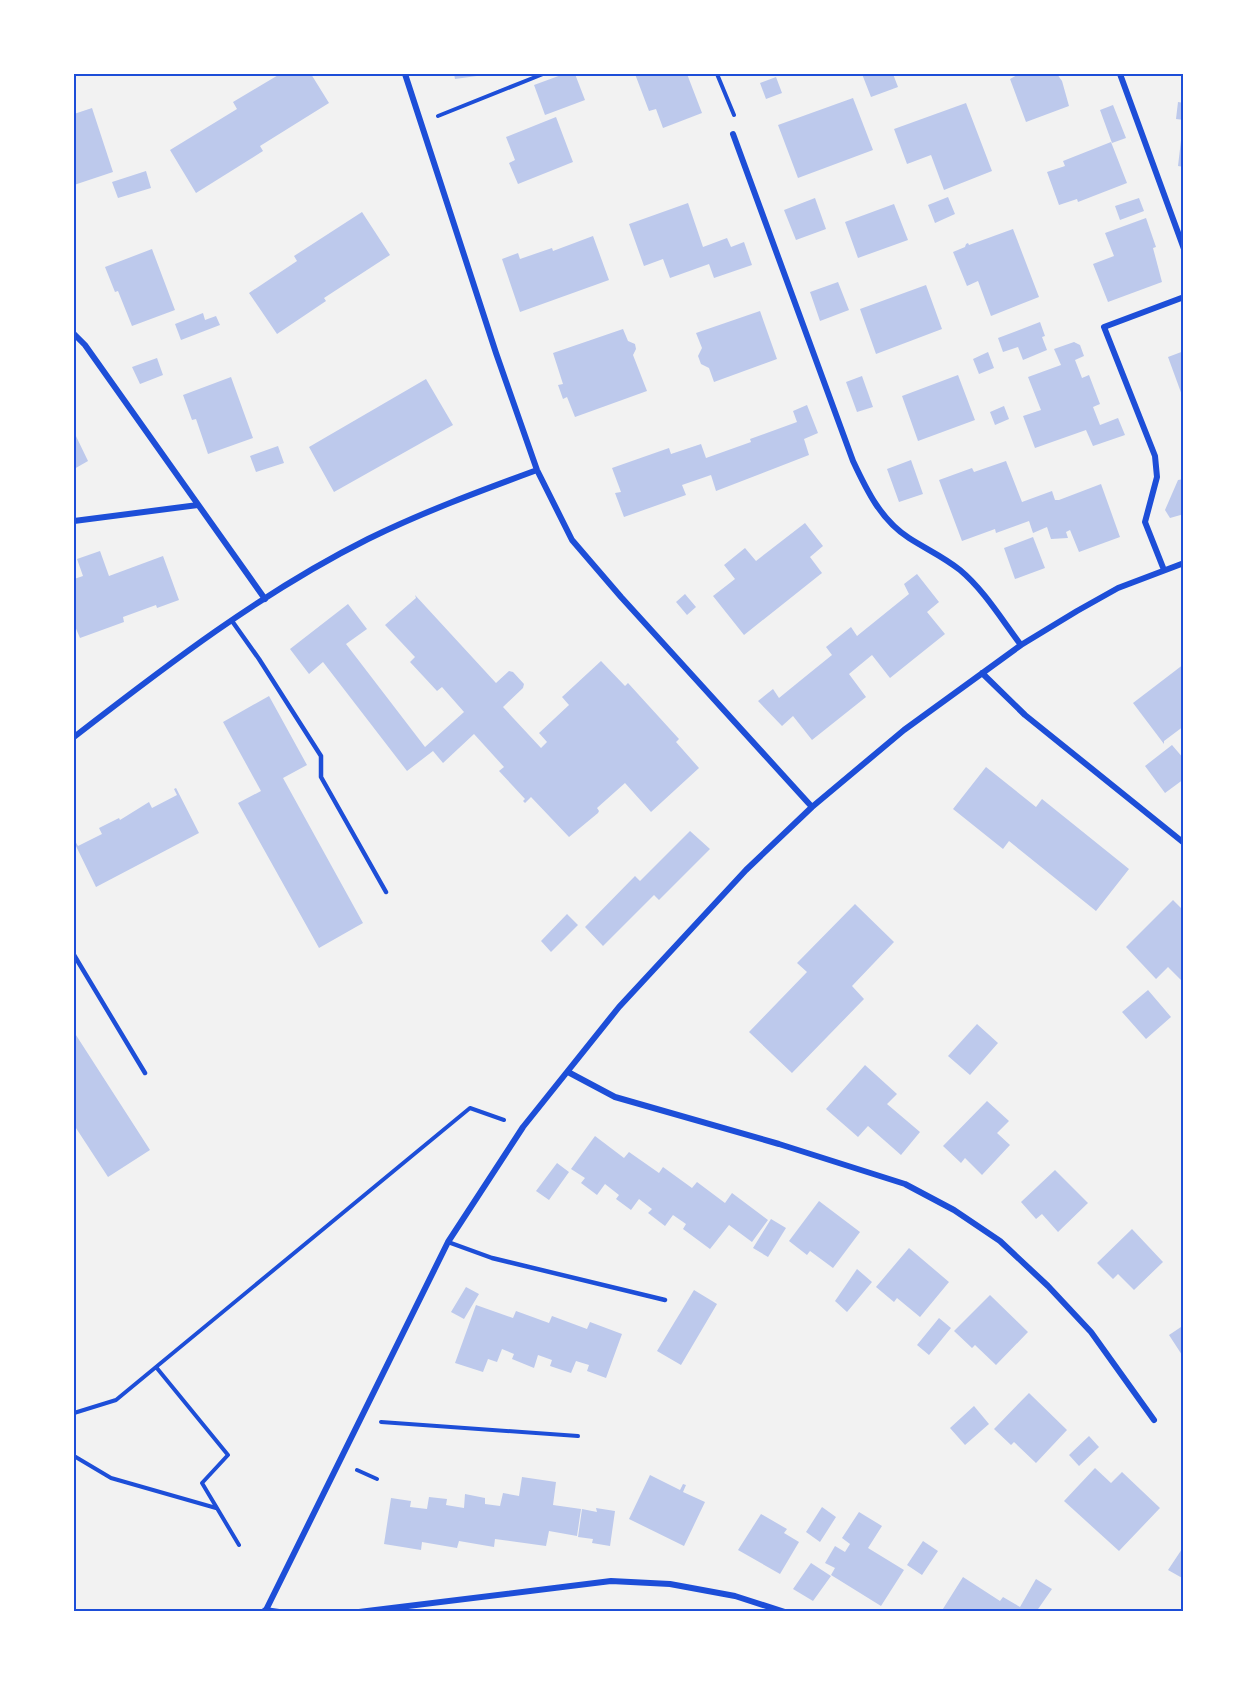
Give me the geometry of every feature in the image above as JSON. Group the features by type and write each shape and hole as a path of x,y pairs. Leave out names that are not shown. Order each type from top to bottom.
{"street":[{"path":"405,74 496,353 537,470 572,540 812,807"},
{"path":"1120,74 1184,249"},
{"path":"732,134 853,461 870,497 885,518 907,537 939,555 961,571 978,589 1021,645"},
{"path":"1164,570 1145,522 1157,477 1155,456 1104,327 1184,297"},
{"path":"74,334 85,345 265,598"},
{"path":"74,737 160,671 265,598 367,540 433,509 537,470"},
{"path":"74,521 198,505"},
{"path":"279,1611 265,1611 448,1242 523,1127 627,999 746,870 812,807 904,730 1021,645 1118,588 1184,563"},
{"path":"982,673 1025,715 1184,843"},
{"path":"568,1072 615,1097 779,1144 905,1184 954,1210 1000,1241 1048,1286 1090,1332 1154,1420"},
{"path":"359,1611 611,1581 670,1584 735,1596 785,1611"}],"lane":[{"path":"232,621 321,756 321,777 386,892"},
{"path":"74,955 146,1073"},
{"path":"448,1242 492,1258 665,1300"}],"path":[{"path":"422,122 543,74"},
{"path":"717,74 734,116 732,134"},
{"path":"74,1413 116,1400 470,1108 523,1127"},
{"path":"156,1367 228,1455 202,1483 239,1545"},
{"path":"360,1420 578,1436"},
{"path":"74,1456 111,1478 217,1508"},
{"path":"363,1472 377,1479"}],"building":[{"path":"280,74 311,74 329,103 260,146 263,151 196,193 170,150 237,109 233,102"},
{"path":"454,74 484,74 484,75 455,79"},
{"path":"564,74 575,74 585,100 545,115 534,85"},
{"path":"635,74 687,74 702,113 663,128 656,109 649,111"},
{"path":"862,74 893,74 898,87 871,97"},
{"path":"1019,74 1057,74 1062,81 1069,106 1026,122 1010,79"},
{"path":"776,77 782,93 766,99 760,83"},
{"path":"853,98 873,150 798,178 778,125"},
{"path":"1178,102 1184,103 1184,120 1176,119"},
{"path":"966,103 992,171 944,190 931,155 907,164 894,129"},
{"path":"1113,105 1126,138 1112,143 1100,110"},
{"path":"92,108 113,172 74,185 74,114"},
{"path":"556,117 573,162 518,184 509,163 515,160 506,137"},
{"path":"1182,132 1184,132 1184,167 1178,166"},
{"path":"1111,142 1127,183 1078,202 1077,199 1059,205 1047,172 1065,166 1063,161"},
{"path":"146,171 151,188 118,198 112,182"},
{"path":"948,197 955,214 935,223 928,205"},
{"path":"815,198 826,229 796,240 784,210"},
{"path":"1139,198 1144,211 1120,220 1115,206"},
{"path":"688,203 703,247 727,238 731,247 744,242 752,265 714,278 709,264 670,278 663,259 644,266 629,224"},
{"path":"894,204 908,240 858,258 845,222"},
{"path":"362,212 390,255 324,298 326,301 277,334 249,293 297,261 294,256"},
{"path":"1146,218 1156,247 1153,248 1162,282 1108,302 1093,264 1114,256 1105,233"},
{"path":"1013,229 1039,297 991,316 978,281 967,286 953,252 965,247 968,243 969,245"},
{"path":"593,236 609,280 520,312 502,259 518,253 520,259 552,248 553,251"},
{"path":"152,249 175,310 132,326 118,291 115,292 105,267"},
{"path":"838,282 849,310 820,321 810,292"},
{"path":"926,285 942,329 876,354 860,309"},
{"path":"760,311 777,359 714,382 709,368 701,364 698,356 702,348 696,333"},
{"path":"203,313 205,320 216,316 220,325 181,340 175,324"},
{"path":"1040,322 1047,350 1023,360 1018,347 1003,352 998,338"},
{"path":"623,329 628,341 635,344 636,349 633,355 647,391 575,417 567,397 563,399 558,385 563,384 553,353"},
{"path":"1074,342 1080,345 1084,356 1075,360 1082,378 1089,375 1100,404 1093,407 1100,425 1118,418 1125,435 1093,446 1086,430 1035,448 1023,416 1041,410 1028,377 1061,365 1054,349"},
{"path":"1184,351 1184,398 1183,398 1168,357"},
{"path":"988,352 994,368 979,374 973,359"},
{"path":"157,358 163,375 140,384 132,367"},
{"path":"958,375 975,420 918,441 902,396"},
{"path":"862,376 873,407 857,412 846,382"},
{"path":"231,377 253,438 208,454 196,419 192,420 183,395"},
{"path":"426,379 453,425 334,492 309,447"},
{"path":"807,405 818,433 804,439 809,455 716,491 711,475 682,485 686,495 624,517 615,493 621,492 612,468 669,448 671,454 701,444 706,458 797,422 793,411"},
{"path":"1004,406 1009,419 995,425 990,412"},
{"path":"74,432 88,461 74,469"},
{"path":"278,446 284,463 256,472 250,456"},
{"path":"911,460 923,494 899,502 887,469"},
{"path":"1006,461 1022,502 1052,491 1055,500 1059,500 1101,484 1120,537 1079,552 1070,530 1066,532 1068,538 1051,539 1047,527 1033,533 1029,521 996,533 995,529 962,541 939,480 972,468 974,472"},
{"path":"1184,479 1184,514 1170,518 1165,510 1178,480"},
{"path":"805,523 823,546 810,557 822,573 744,635 713,596 735,579 724,565 745,548 756,561"},
{"path":"1033,537 1045,568 1015,579 1004,548"},
{"path":"100,551 109,576 163,556 179,600 157,608 156,605 123,617 124,622 80,638 74,624 74,579 83,576 77,559"},
{"path":"917,574 939,602 927,612 945,634 890,678 872,655 849,674 866,697 812,740 793,716 782,726 758,701 773,689 779,698 832,655 826,647 851,627 857,636 909,594 904,584"},
{"path":"685,594 696,607 687,615 676,602"},
{"path":"415,595 496,683 509,671 513,672 524,684 523,688 503,707 541,748 547,742 539,733 569,705 562,697 601,661 625,686 628,683 679,739 676,742 699,768 651,812 625,783 597,808 598,813 569,837 531,797 525,803 523,801 525,799 499,771 504,767 474,734 443,763 433,751 407,771 323,662 309,674 290,649 348,604 367,629 346,644 425,747 464,712 442,687 437,691 410,662 415,657 385,625 416,598"},
{"path":"1184,664 1184,726 1164,741 1164,744 1133,703"},
{"path":"269,696 307,765 283,778 363,923 319,948 238,803 261,791 223,722"},
{"path":"1172,745 1184,759 1184,779 1165,793 1145,766"},
{"path":"986,767 1036,807 1042,799 1129,869 1096,911 1009,841 1003,849 953,809"},
{"path":"176,788 199,833 96,887 74,842 78,846 102,834 99,828 119,818 120,820 149,802 152,808 177,795 174,789"},
{"path":"690,831 710,849 659,900 654,895 603,946 585,927 635,876 640,881"},
{"path":"1173,900 1184,911 1184,978 1181,980 1168,967 1156,979 1126,947"},
{"path":"855,904 894,942 852,986 864,999 792,1073 749,1032 807,972 797,963"},
{"path":"567,914 578,925 551,952 541,941"},
{"path":"1148,990 1171,1017 1146,1039 1122,1012"},
{"path":"977,1024 998,1043 970,1075 948,1056"},
{"path":"74,1032 150,1150 108,1177 74,1125"},
{"path":"865,1065 897,1094 887,1104 920,1132 901,1155 868,1126 858,1137 826,1109"},
{"path":"987,1101 1009,1121 997,1133 1010,1145 982,1175 965,1158 961,1163 943,1146"},
{"path":"595,1136 624,1158 629,1152 659,1173 663,1167 692,1188 697,1182 725,1203 732,1193 768,1220 752,1242 729,1225 710,1249 683,1229 686,1224 673,1215 665,1226 648,1213 652,1209 639,1199 631,1210 616,1199 619,1195 605,1184 597,1195 581,1183 585,1178 571,1169"},
{"path":"557,1163 569,1172 549,1200 536,1191"},
{"path":"1055,1170 1088,1203 1058,1232 1042,1214 1036,1219 1021,1202"},
{"path":"819,1201 860,1232 833,1268 810,1251 807,1255 789,1241"},
{"path":"771,1219 786,1228 768,1257 753,1248"},
{"path":"1132,1229 1163,1262 1134,1290 1118,1274 1113,1279 1097,1263"},
{"path":"909,1248 949,1282 920,1317 897,1298 894,1302 876,1287"},
{"path":"857,1269 872,1282 847,1312 835,1301"},
{"path":"466,1287 479,1294 464,1319 451,1312"},
{"path":"694,1290 717,1304 681,1365 657,1351"},
{"path":"990,1295 1028,1332 996,1365 975,1345 972,1348 954,1331"},
{"path":"476,1305 513,1318 516,1311 549,1323 552,1316 587,1329 590,1322 622,1334 606,1378 587,1371 589,1365 576,1361 571,1373 550,1366 552,1360 538,1355 534,1368 512,1359 514,1354 502,1349 497,1362 488,1359 483,1372 455,1363"},
{"path":"939,1318 951,1328 929,1355 917,1345"},
{"path":"1184,1325 1184,1354 1182,1355 1169,1335"},
{"path":"1029,1393 1067,1430 1036,1463 1014,1442 1011,1445 994,1429"},
{"path":"974,1406 989,1424 965,1445 950,1428"},
{"path":"1089,1436 1099,1447 1079,1466 1069,1455"},
{"path":"1095,1468 1111,1483 1122,1472 1160,1508 1119,1551 1064,1501"},
{"path":"650,1475 680,1490 683,1484 686,1485 683,1492 705,1502 684,1546 629,1519"},
{"path":"522,1477 556,1482 553,1505 581,1509 577,1536 549,1531 546,1546 495,1539 494,1547 459,1541 457,1548 422,1542 421,1550 384,1544 391,1498 411,1501 410,1507 427,1509 429,1497 447,1499 446,1505 464,1508 465,1494 485,1498 485,1504 500,1506 503,1493 519,1496"},
{"path":"822,1507 836,1517 820,1542 806,1532"},
{"path":"596,1508 615,1511 610,1546 592,1543 593,1539 578,1537 582,1509 597,1512"},
{"path":"859,1512 882,1526 868,1548 904,1570 881,1606 831,1575 835,1568 825,1563 835,1546 845,1552 850,1544 842,1538"},
{"path":"761,1514 787,1529 784,1533 799,1542 780,1574 738,1550"},
{"path":"923,1541 938,1551 922,1575 907,1565"},
{"path":"1184,1546 1184,1579 1168,1570"},
{"path":"811,1563 831,1576 813,1601 793,1589"},
{"path":"963,1577 1000,1601 1003,1597 1020,1607 1036,1579 1052,1589 1036,1612 941,1612"}]}
